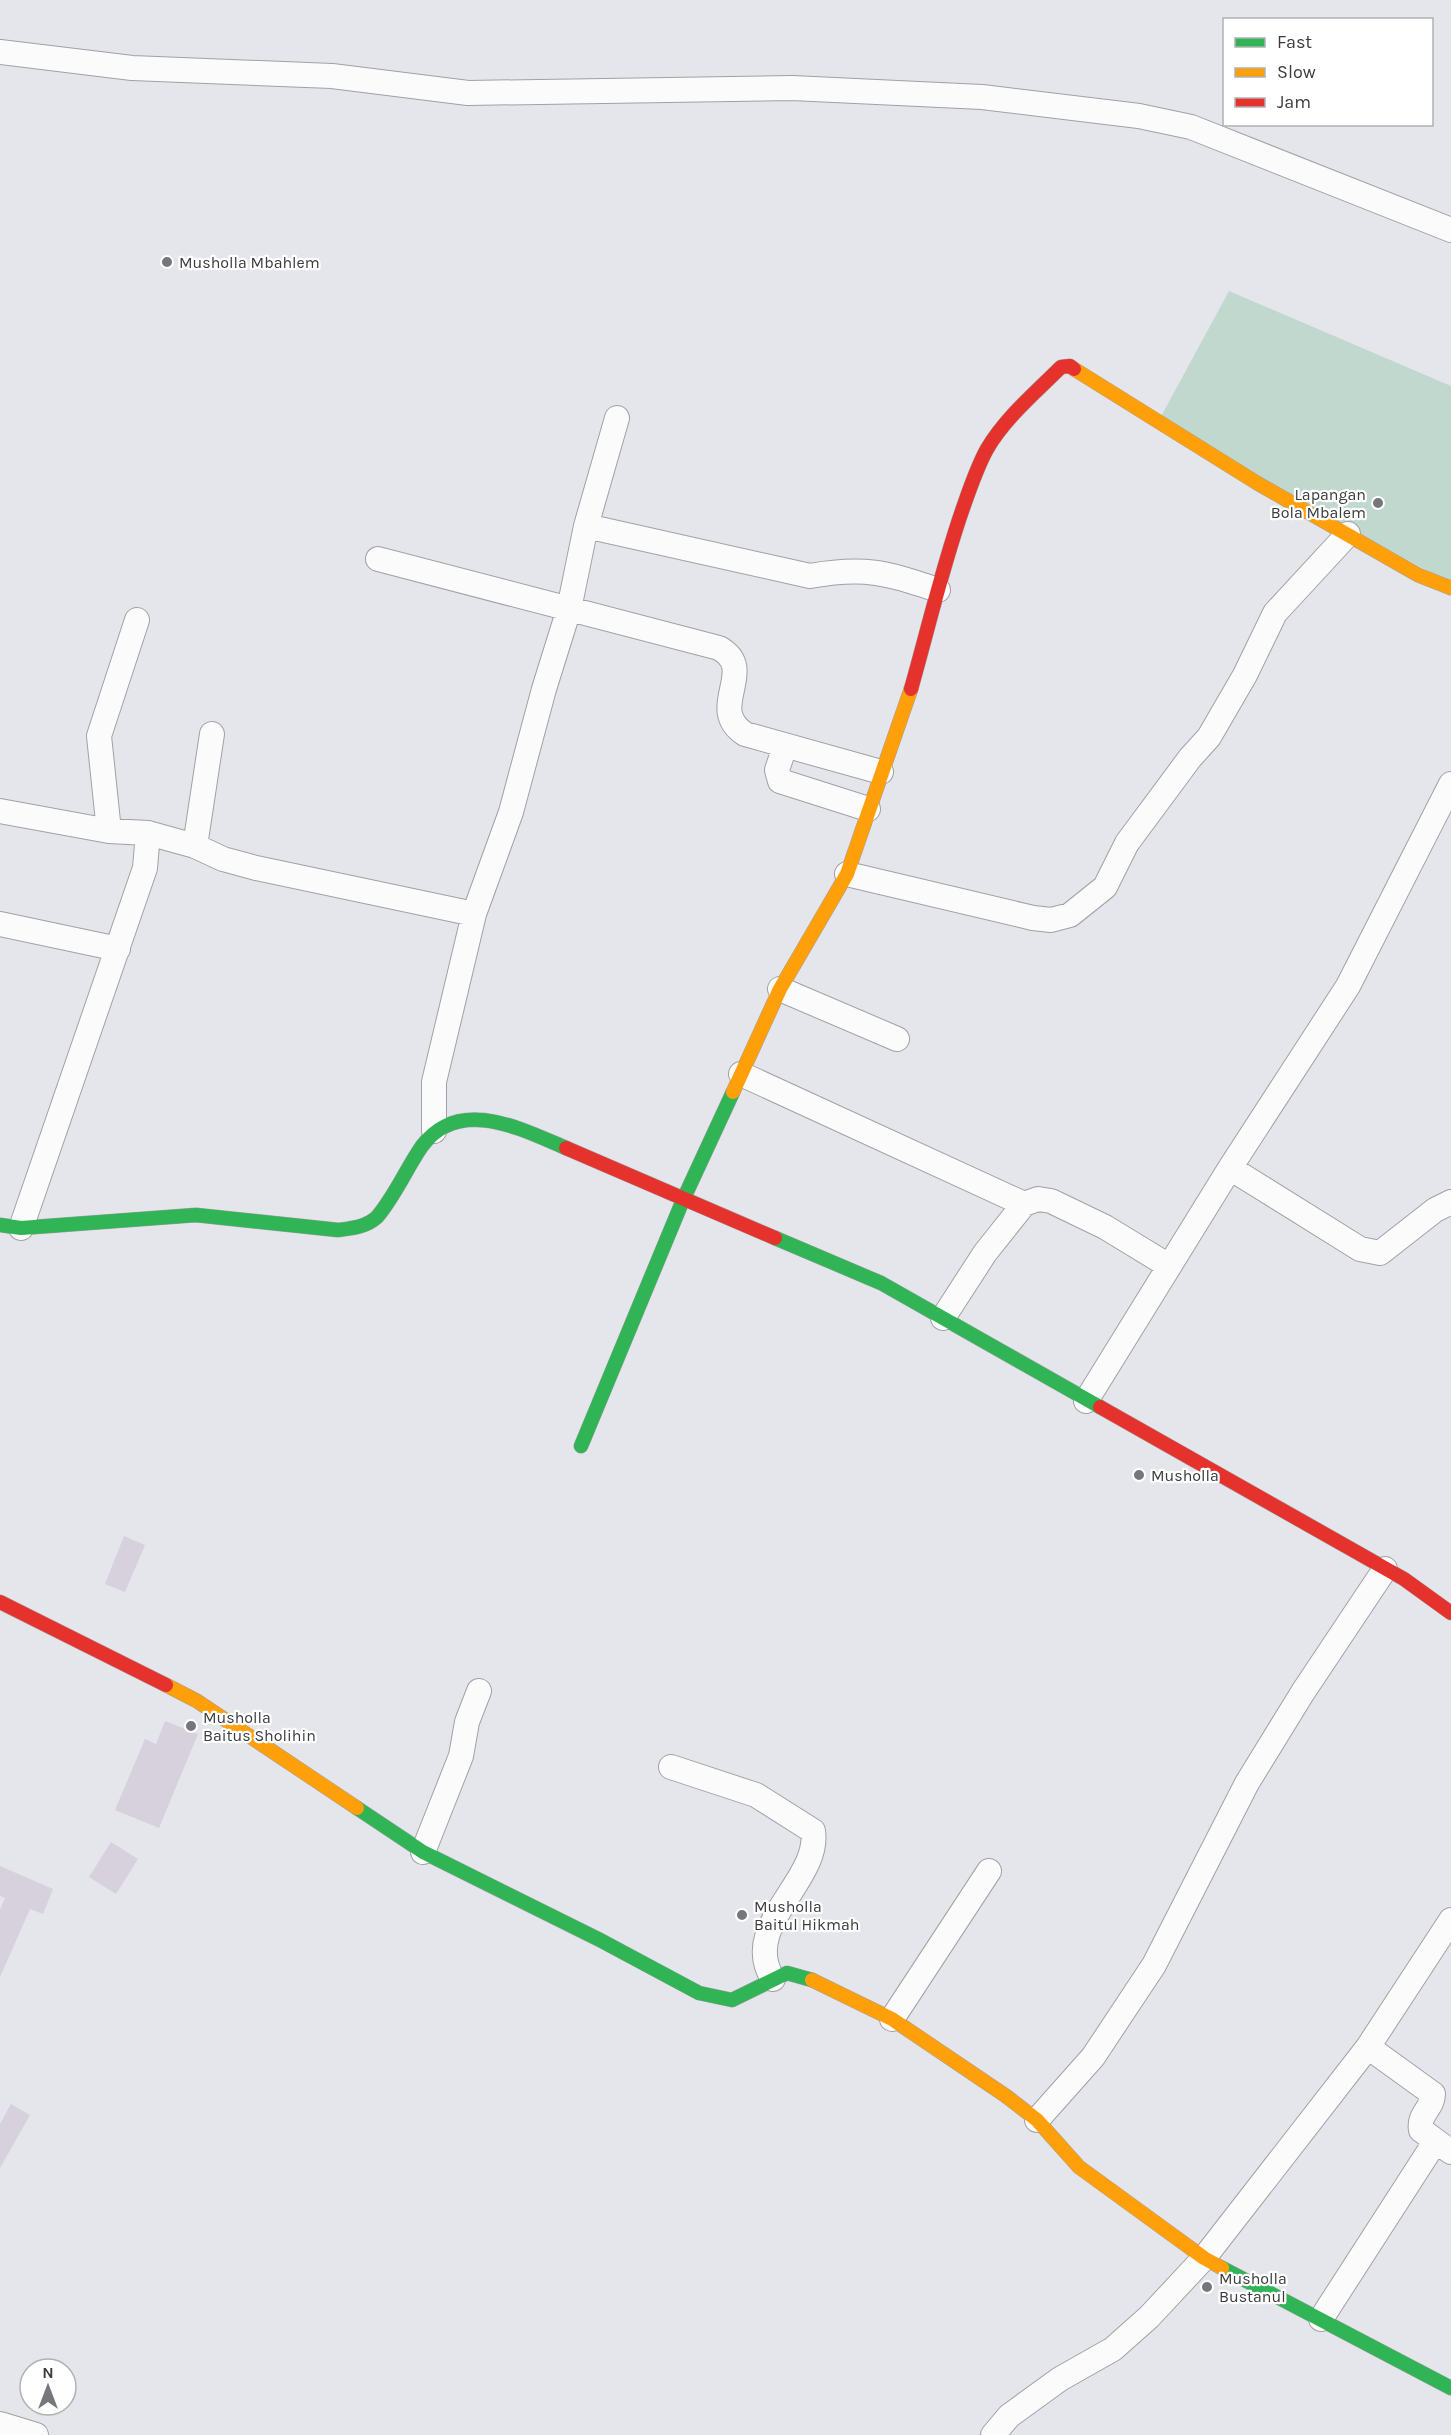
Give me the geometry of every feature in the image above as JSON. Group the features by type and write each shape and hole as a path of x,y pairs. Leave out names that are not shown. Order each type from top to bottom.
{"street":[{"path":"0,52 132,68 332,76 468,93 792,88 982,97 1100,111 1191,127 1451,230"},
{"path":"581,1446 683,1200 780,989 847,874 881,772 903,718 965,499 988,447 1017,410 1066,365 1257,483 1418,575 1451,588"},
{"path":"434,1131 432,1108 434,1082 474,914 511,812 544,689 569,609 586,526 616,418"},
{"path":"586,526 810,576 843,570 868,570 938,590"},
{"path":"847,874 1033,918 1051,920 1070,915 1086,905 1105,887 1127,843 1190,758 1209,737 1245,675 1275,613 1348,534"},
{"path":"378,559 689,639 729,654 734,662 735,674 728,711 730,720 745,734 881,772"},
{"path":"109,831 99,736 137,620"},
{"path":"195,846 212,734"},
{"path":"785,746 777,770 780,782 868,809"},
{"path":"1086,1401 1230,1168 1348,986 1451,784"},
{"path":"0,812 109,831 148,833 195,846 223,859 256,868 474,914"},
{"path":"148,833 145,868 118,949 10,1226 196,1215 338,1230 354,1228 368,1224 384,1207 422,1144 434,1131 458,1119 483,1118 509,1125 881,1283 1385,1569 1451,1613"},
{"path":"0,924 118,949"},
{"path":"780,989 897,1039"},
{"path":"741,1074 1024,1204"},
{"path":"1230,1168 1360,1249 1380,1254 1435,1210 1451,1202"},
{"path":"943,1318 985,1253 1024,1204 1038,1199 1051,1201 1105,1227 1169,1266"},
{"path":"1037,2120 1093,2057 1154,1965 1247,1783 1303,1692 1385,1569"},
{"path":"0,1602 197,1701 423,1852 600,1940 699,1993 732,2000 786,1973 806,1977 855,1998 892,2019 1006,2096 1037,2120 1079,2167 1204,2258 1450,2384"},
{"path":"423,1852 461,1756 467,1722 479,1691"},
{"path":"671,1767 756,1795 813,1831 812,1854 779,1909 764,1952 765,1966 773,1979"},
{"path":"892,2019 988,1871"},
{"path":"993,2435 1009,2416 1026,2403 1060,2379 1113,2349 1149,2317 1204,2258 1368,2047 1451,1920"},
{"path":"1321,2319 1443,2147 1421,2130 1420,2123 1433,2100 1432,2094 1368,2047"},
{"path":"0,2424 36,2435"}],"green space":[{"name":"Lapangan Bola Mbalem","path":"1229,291 1451,386 1451,584 1158,422"}],"building":[{"path":"124,1536 145,1545 125,1592 105,1584"},
{"path":"165,1721 198,1734 159,1828 115,1810 145,1739 156,1744"},
{"path":"111,1842 138,1859 116,1894 89,1877"},
{"path":"0,1866 53,1889 43,1914 30,1909 0,1977 0,1910 5,1898 0,1896"},
{"path":"11,2104 30,2115 0,2168 0,2124"}],"traffic: fast":[{"path":"581,1446 683,1200 733,1092"},
{"path":"0,1225 21,1228 196,1215 338,1230 354,1228 377,1217 422,1146 437,1131 454,1123 472,1120 491,1121 530,1133 566,1148"},
{"path":"775,1238 881,1283 1100,1407"},
{"path":"357,1808 423,1852 600,1940 699,1993 732,2000 787,1973 812,1980"},
{"path":"1222,2268 1451,2388"}],"traffic: slow":[{"path":"1074,369 1257,483 1418,575 1451,588"},
{"path":"733,1092 780,989 847,874 911,689"},
{"path":"166,1685 197,1701 357,1808"},
{"path":"812,1980 892,2019 1006,2096 1037,2120 1079,2167 1204,2258 1222,2268"}],"traffic: jam":[{"path":"911,689 948,553 983,456 1012,416 1061,367 1070,366 1074,369"},
{"path":"566,1148 775,1238"},
{"path":"1100,1407 1404,1579 1451,1613"},
{"path":"0,1602 166,1685"}],"place":[{"name":"Musholla Mbahlem","path":"167,262"},
{"name":"Lapangan Bola Mbalem","path":"1378,503"},
{"name":"Musholla","path":"1139,1475"},
{"name":"Musholla Baitus Sholihin","path":"191,1726"},
{"name":"Musholla Baitul Hikmah","path":"742,1915"},
{"name":"Musholla Bustanul","path":"1207,2287"}]}
